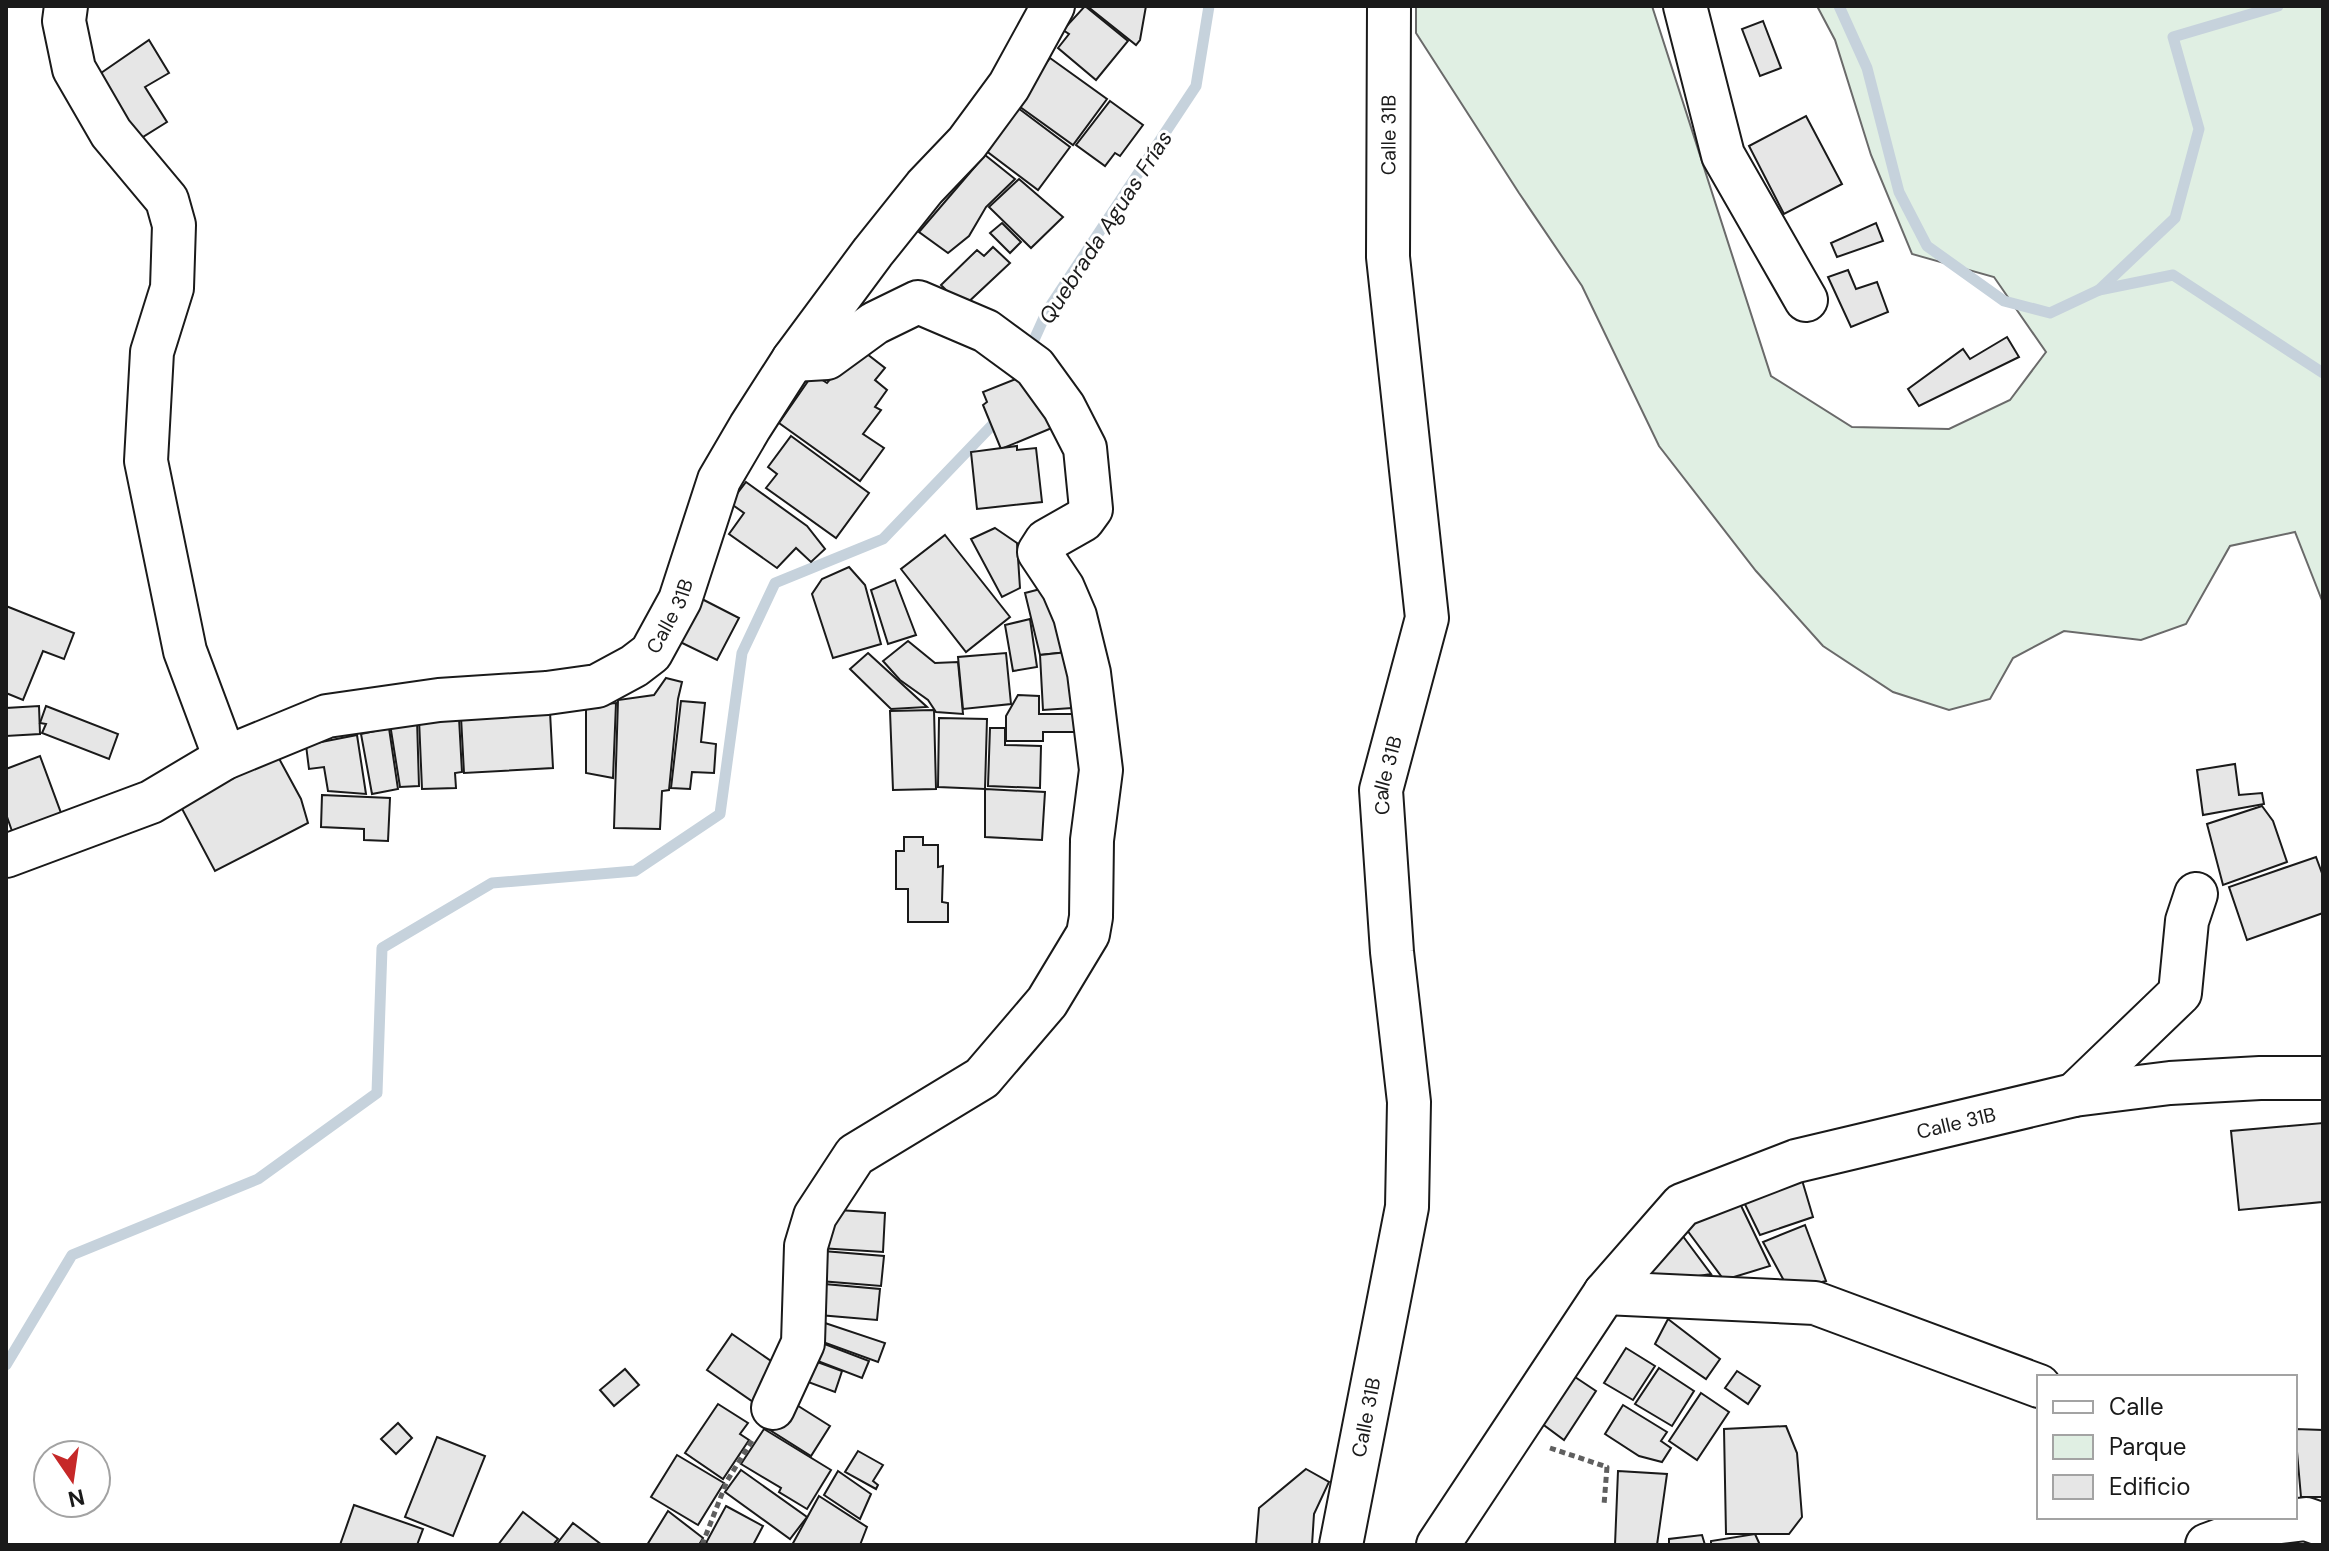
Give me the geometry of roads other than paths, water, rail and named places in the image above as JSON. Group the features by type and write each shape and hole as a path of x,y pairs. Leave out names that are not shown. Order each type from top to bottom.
{"street":[{"path":"66,6 64,21 74,69 111,133 167,200 174,225 172,288 152,352 146,461 185,651 225,758"},
{"name":"Calle 31B","path":"6,856 151,802 225,758 327,716 439,700 547,693 597,686 651,653 680,600 719,480 793,360 873,252 925,187 967,143 1009,86 1053,6"},
{"name":"Calle 31B","path":"1341,1545 1407,1207 1409,1102 1392,952 1381,790 1427,618 1388,257 1389,6"},
{"path":"1685,6 1723,155 1806,300"},
{"path":"773,1408 803,1343 806,1246 815,1216 855,1155 982,1078 1047,1002 1088,934 1092,840 1101,770 1089,673 1075,616 1063,588 1039,552 1046,541 1083,520 1091,509 1085,448 1064,407 1035,367 986,331 918,302 875,323 827,358 793,360"},
{"path":"2074,1095 2180,993 2187,921 2196,894"},
{"name":"Calle 31B","path":"1438,1545 1605,1293 1682,1205 1796,1161 2074,1095 2170,1083 2323,1078"},
{"path":"1605,1293 1815,1303 2037,1385"},
{"path":"2207,1545 2264,1524 2312,1523"}],"waterway":[{"name":"Quebrada Aguas Frías","path":"1029,351 1047,311 1196,86 1209,6"},
{"name":"Quebrada Aguas Frías","path":"1839,6 1867,68 1899,192 1927,246 2004,301 2050,313 2099,290 2175,218 2199,129 2173,37 2278,6"},
{"path":"2099,290 2173,275 2323,373"},
{"name":"Quebrada Aguas Frías","path":"6,1365 72,1255 258,1179 377,1093 382,948 492,883 635,871 720,814 742,653 775,583 883,539 999,418"}]}
